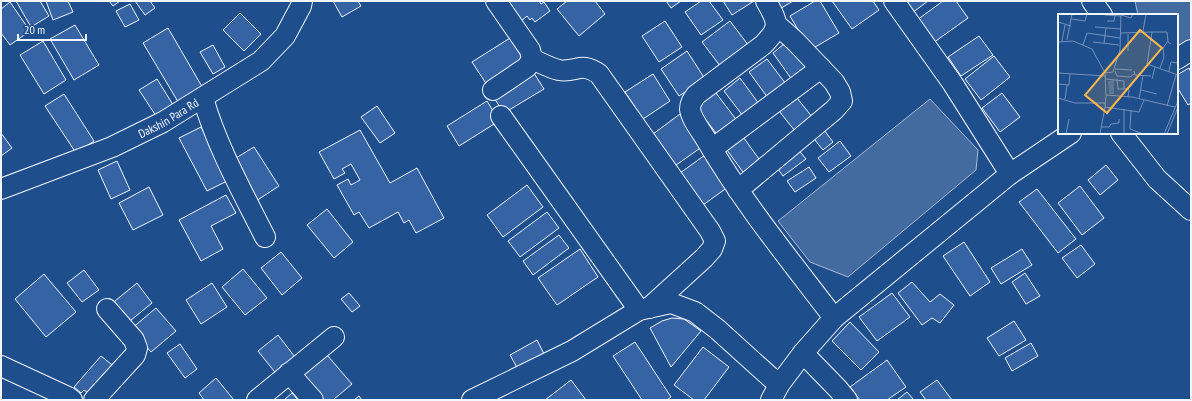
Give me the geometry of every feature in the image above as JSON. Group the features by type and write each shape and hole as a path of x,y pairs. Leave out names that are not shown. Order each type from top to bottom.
{"street":[{"name":"Dakshin Para Rd","path":"1,189 112,147 163,122 203,98 261,61 286,36 302,1"},
{"path":"493,90 527,67 532,59 527,44 496,1"},
{"path":"738,190 834,110 842,101 840,92 834,82 795,41 777,26 766,1"},
{"path":"894,1 953,84 1010,174"},
{"path":"1092,1 1101,14"},
{"path":"777,26 772,36 763,45 696,95 691,102 690,109 694,119 738,190 834,318"},
{"path":"1178,58 1191,50"},
{"path":"472,400 572,351 644,309 704,258 712,249 715,241 710,231 599,74 590,68 580,67 568,70 559,70 532,59"},
{"path":"712,149 821,68"},
{"path":"203,98 209,120 219,144 265,237"},
{"path":"501,116 644,309"},
{"path":"644,309 671,303 694,312 717,329 775,393 803,353 834,318 1010,174 1070,134"},
{"path":"1122,134 1157,179 1191,210"},
{"path":"94,400 135,355 137,348 134,340 107,309"},
{"path":"257,400 334,337"},
{"path":"803,353 847,400"},
{"path":"1,366 72,400"},
{"path":"290,373 313,400"}],"water":[{"path":"1135,1 1191,1 1191,39 1178,47 1178,14 1138,14"},
{"path":"930,99 978,150 976,170 848,277 810,262 778,221"}],"building":[{"path":"16,1 40,1 49,16 31,27"},
{"path":"46,1 68,1 73,12 53,20"},
{"path":"109,1 120,1 113,6"},
{"path":"135,1 150,1 155,8 145,15"},
{"path":"333,1 358,1 361,6 342,17"},
{"path":"506,1 539,1 541,4 544,2 550,11 535,22 532,18 530,20 527,16 519,23"},
{"path":"567,1 595,1 605,14 579,36 557,9"},
{"path":"666,1 681,1 671,8"},
{"path":"701,1 709,1 723,20 701,35 685,12"},
{"path":"723,1 754,1 732,15"},
{"path":"772,1 793,1 778,10"},
{"path":"815,1 820,1 839,33 810,50 790,16"},
{"path":"832,1 873,1 879,10 852,29"},
{"path":"904,1 928,1 912,13"},
{"path":"943,1 956,1 968,18 933,43 917,20"},
{"path":"10,2 30,31 10,45 1,33 1,9"},
{"path":"130,4 139,20 125,27 116,11"},
{"path":"240,13 261,34 244,51 223,30"},
{"path":"665,21 682,47 659,62 642,36"},
{"path":"730,21 752,50 724,71 702,42"},
{"path":"75,25 99,65 74,80 50,39"},
{"path":"168,28 204,90 180,105 143,43"},
{"path":"979,36 993,55 961,76 948,57"},
{"path":"510,38 526,64 489,88 472,62"},
{"path":"789,40 812,71 795,84 773,53"},
{"path":"43,41 66,80 44,94 20,55"},
{"path":"213,45 225,67 213,74 200,52"},
{"path":"687,51 705,79 679,96 661,69"},
{"path":"994,56 1010,77 981,100 965,79"},
{"path":"767,59 789,88 771,102 749,72"},
{"path":"1189,68 1191,72 1191,103 1188,105 1178,89 1178,74"},
{"path":"532,70 544,89 504,113 492,95"},
{"path":"653,74 670,101 643,119 625,92"},
{"path":"740,78 762,108 746,120 724,91"},
{"path":"157,79 175,108 158,119 139,90"},
{"path":"716,93 738,122 719,137 696,107"},
{"path":"793,93 813,118 795,131 775,106"},
{"path":"1002,93 1020,117 1000,132 982,108"},
{"path":"64,94 94,141 76,153 45,106"},
{"path":"487,101 499,121 459,146 447,126"},
{"path":"377,106 395,133 380,143 361,117"},
{"path":"680,114 703,146 672,168 649,137"},
{"path":"821,126 833,142 823,150 810,134"},
{"path":"201,127 229,180 207,191 179,138"},
{"path":"360,130 390,183 417,168 444,218 416,233 409,220 404,223 398,212 369,228 359,212 354,215 337,185 348,179 351,185 360,180 351,164 342,169 345,173 334,179 319,152"},
{"path":"1,133 12,148 1,156"},
{"path":"741,134 764,166 748,179 724,146"},
{"path":"840,141 851,156 829,172 818,158"},
{"path":"254,147 279,186 256,201 231,161"},
{"path":"797,148 806,159 783,176 775,165"},
{"path":"705,155 728,187 703,205 680,173"},
{"path":"117,161 130,190 111,199 98,170"},
{"path":"1106,165 1118,180 1100,195 1088,180"},
{"path":"809,167 816,178 795,192 787,181"},
{"path":"527,185 543,207 503,237 487,215"},
{"path":"1080,186 1104,218 1082,235 1058,203"},
{"path":"149,187 163,215 133,230 119,203"},
{"path":"1037,189 1076,239 1058,253 1019,202"},
{"path":"226,195 236,213 211,226 223,249 201,261 179,220"},
{"path":"327,209 353,242 334,258 307,225"},
{"path":"547,212 559,228 520,257 508,241"},
{"path":"559,235 569,248 533,275 523,261"},
{"path":"964,242 990,282 970,296 943,256"},
{"path":"1081,245 1095,264 1077,278 1062,258"},
{"path":"580,249 598,277 557,305 538,278"},
{"path":"1022,249 1032,265 1001,284 991,268"},
{"path":"281,252 302,278 282,295 261,268"},
{"path":"243,269 267,298 245,315 222,287"},
{"path":"84,270 99,290 82,302 67,283"},
{"path":"1025,273 1040,296 1026,304 1012,282"},
{"path":"44,274 76,312 46,337 15,299"},
{"path":"912,282 930,302 940,294 954,305 940,323 932,318 922,325 898,293"},
{"path":"137,283 152,303 125,325 110,305"},
{"path":"212,283 227,307 201,324 186,300"},
{"path":"349,293 360,306 352,312 341,299"},
{"path":"892,293 910,317 877,341 859,317"},
{"path":"156,308 176,331 151,352 131,329"},
{"path":"672,318 684,319 701,331 671,367 650,328 662,321"},
{"path":"1014,321 1026,340 999,356 987,338"},
{"path":"850,322 879,352 861,370 832,341"},
{"path":"278,335 298,361 278,376 258,351"},
{"path":"537,340 546,358 520,373 510,355"},
{"path":"635,342 671,397 667,400 642,400 613,356"},
{"path":"1031,343 1038,356 1012,371 1005,358"},
{"path":"180,344 197,369 185,378 167,353"},
{"path":"703,347 729,367 704,400 694,400 674,385"},
{"path":"327,355 352,384 333,400 320,400 301,377"},
{"path":"101,356 116,368 105,381 101,378 88,393 84,390 81,393 74,387"},
{"path":"887,360 906,387 887,400 860,400 850,387"},
{"path":"216,378 234,400 204,400 199,393"},
{"path":"571,380 586,400 545,400"},
{"path":"937,380 952,400 926,400 920,392"},
{"path":"907,392 914,400 897,400"},
{"path":"292,393 298,400 284,400"},
{"path":"359,396 362,400 354,400"}]}
